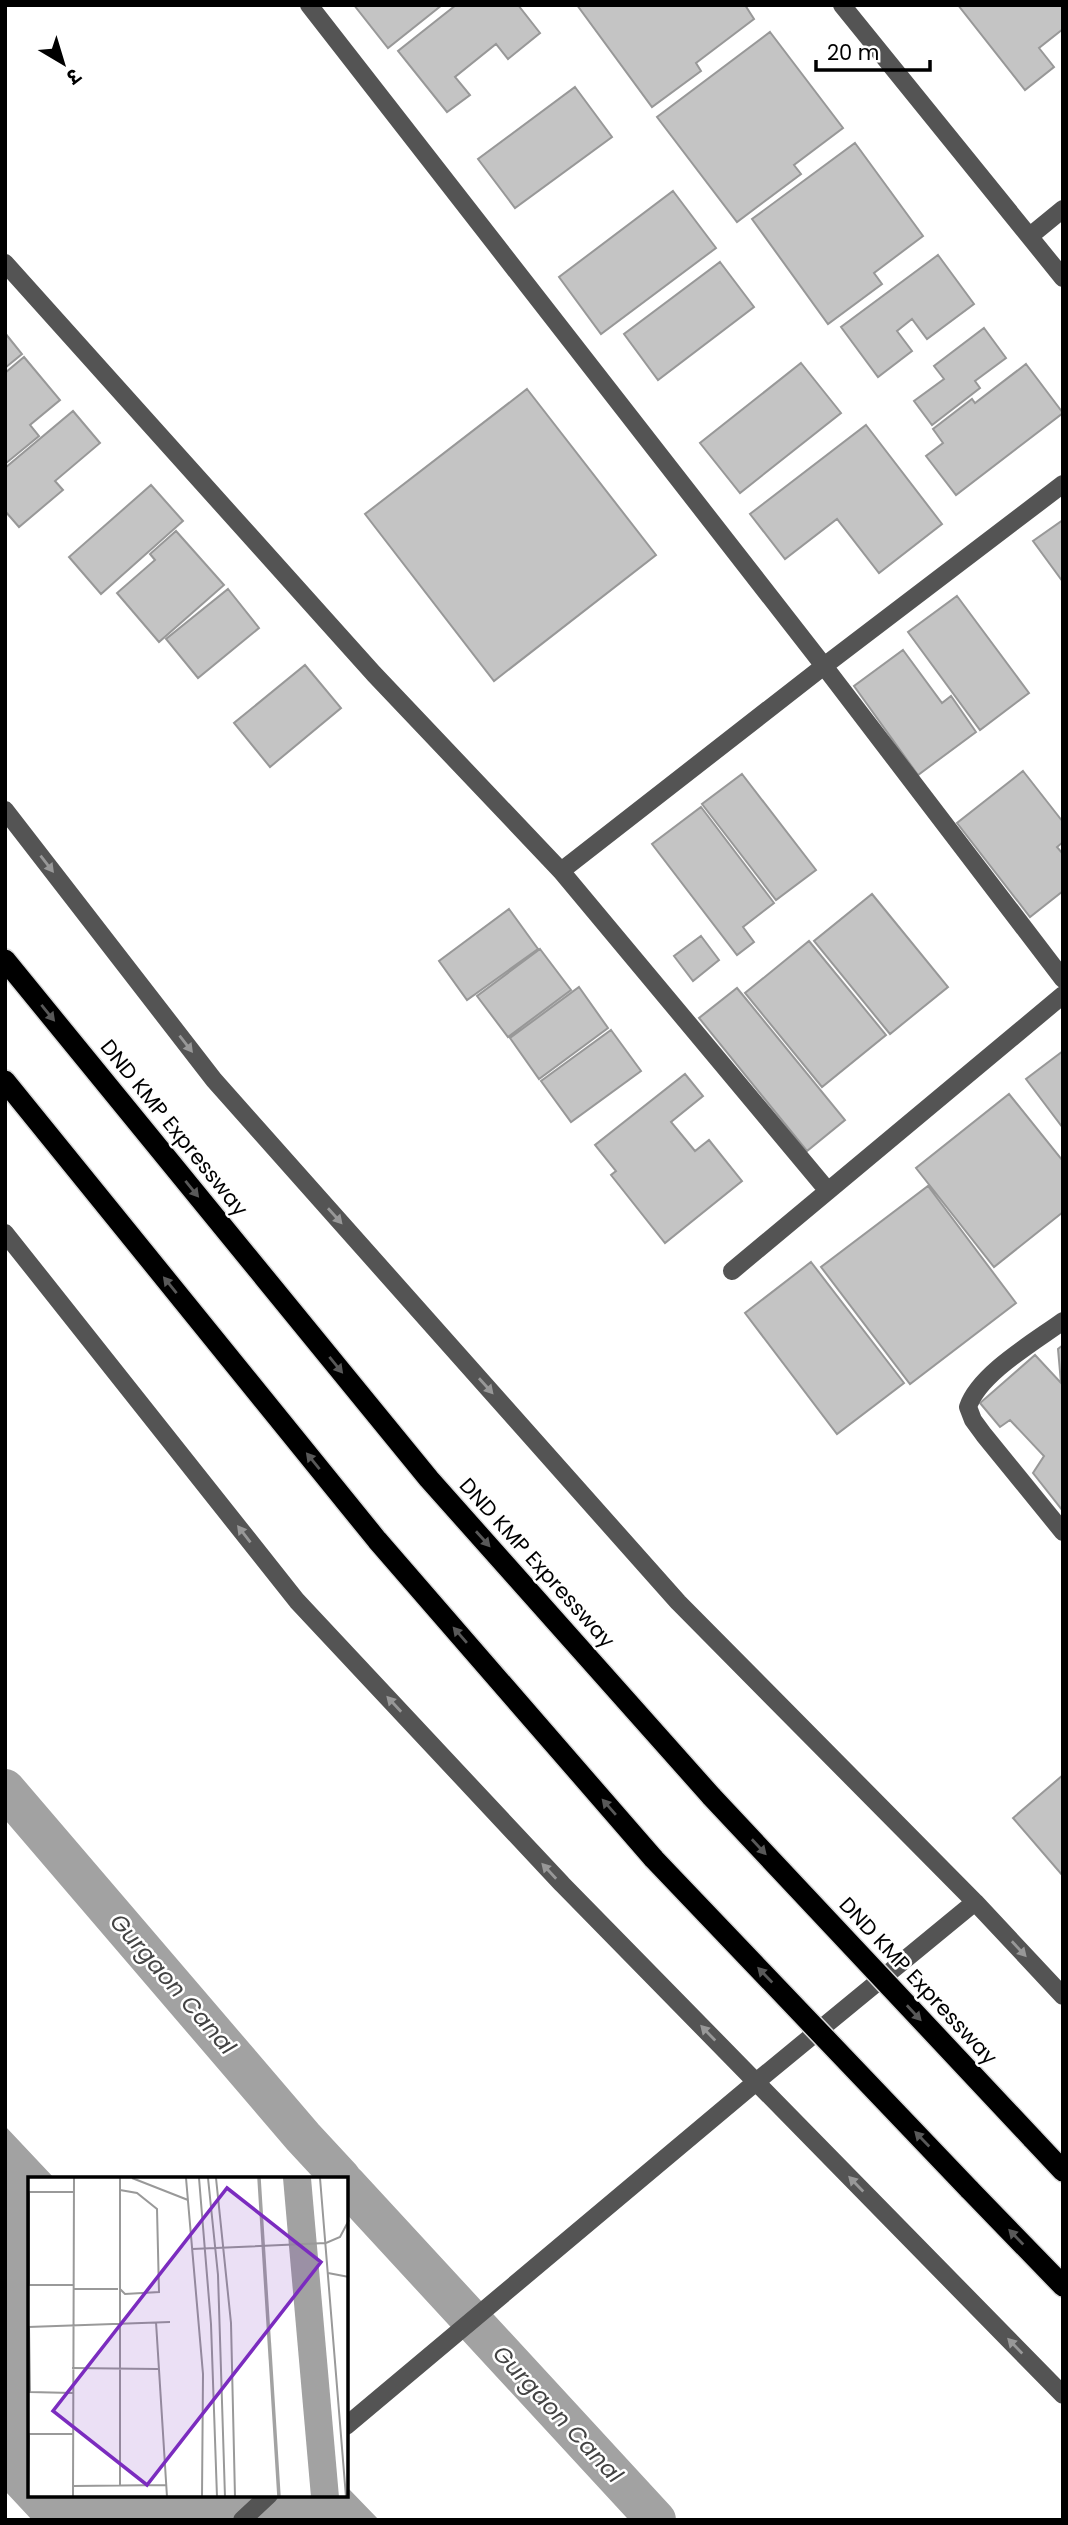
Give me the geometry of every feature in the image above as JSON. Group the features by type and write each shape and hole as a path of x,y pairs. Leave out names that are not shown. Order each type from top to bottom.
{"highway":[{"name":"DND KMP Expressway","path":"5,960 429,1479 712,1797 1063,2171"},
{"path":"5,1081 377,1540 654,1859 1063,2286"}],"street":[{"path":"309,5 824,666 1063,979"},
{"path":"842,5 1063,278"},
{"path":"1030,236 1063,209"},
{"path":"5,263 374,674 561,872 828,1191"},
{"path":"561,872 824,666 1063,484"},
{"path":"5,810 214,1080 678,1602 975,1902 1063,1996"},
{"path":"732,1271 1063,995"},
{"path":"5,1233 297,1601 562,1884 1063,2395"},
{"path":"1063,1321 987,1377 972,1394 968,1407 973,1420 984,1435 1063,1532"},
{"path":"348,2424 975,1902"},
{"path":"242,2520 267,2497"}],"shaded area":[{"path":"5,2126 53,2177 28,2177 28,2497 348,2497 348,2488 379,2520 32,2520 5,2491"}],"building":[{"path":"354,5 442,5 388,48"},
{"path":"456,5 518,5 540,33 508,59 496,44 455,77 470,95 447,112 398,51"},
{"path":"577,5 745,5 754,19 696,63 701,71 652,107"},
{"path":"958,5 1063,5 1063,29 1039,48 1054,67 1025,90"},
{"path":"770,32 843,128 794,165 801,174 737,222 657,117"},
{"path":"575,87 612,137 515,208 478,159"},
{"path":"855,143 923,236 874,273 882,284 828,324 752,219"},
{"path":"673,191 716,248 601,334 559,277"},
{"path":"938,255 974,304 927,339 912,319 897,331 912,351 878,377 841,327"},
{"path":"720,262 754,307 658,380 624,334"},
{"path":"984,328 1006,358 975,381 980,388 932,425 914,401 944,379 934,366"},
{"path":"5,333 22,354 5,368"},
{"path":"24,357 60,400 30,425 39,436 5,464 5,373"},
{"path":"801,363 841,413 740,493 700,443"},
{"path":"1026,364 1063,413 956,495 926,456 943,443 933,429 972,399 975,403"},
{"path":"527,389 656,555 494,681 365,514"},
{"path":"73,411 100,443 55,481 63,490 19,527 5,511 5,468"},
{"path":"866,425 942,524 879,573 837,519 785,559 750,514"},
{"path":"151,485 183,521 101,594 69,557"},
{"path":"1063,520 1063,582 1033,541"},
{"path":"176,531 224,585 159,642 117,593 155,560 150,554"},
{"path":"228,589 259,628 198,678 166,639"},
{"path":"957,596 1029,693 980,730 908,632"},
{"path":"903,650 942,703 951,696 976,732 918,775 854,686"},
{"path":"305,665 341,708 270,767 234,723"},
{"path":"1023,771 1063,822 1063,842 1057,847 1063,854 1063,891 1030,917 957,823"},
{"path":"742,774 816,870 776,900 702,804"},
{"path":"701,807 774,903 743,927 754,942 737,955 652,844"},
{"path":"872,894 948,987 890,1034 814,941"},
{"path":"509,909 538,949 467,1000 439,961"},
{"path":"701,936 719,960 693,981 674,956"},
{"path":"809,941 886,1035 822,1087 745,993"},
{"path":"540,949 571,990 508,1037 477,996"},
{"path":"579,987 608,1028 539,1079 510,1038"},
{"path":"737,988 845,1120 807,1151 699,1018"},
{"path":"611,1030 641,1071 571,1122 541,1081"},
{"path":"1063,1051 1063,1128 1026,1079"},
{"path":"685,1074 703,1096 671,1122 695,1151 709,1140 742,1181 665,1243 611,1175 616,1171 595,1145"},
{"path":"1009,1094 1063,1161 1063,1212 994,1267 916,1168"},
{"path":"928,1186 1016,1303 910,1384 821,1267"},
{"path":"811,1262 904,1383 837,1434 745,1313"},
{"path":"1063,1345 1063,1511 1033,1473 1044,1456 1010,1420 1000,1427 980,1403 1035,1355 1061,1383 1058,1349"},
{"path":"1063,1775 1063,1876 1013,1818"}],"waterway":[{"name":"Gurgaon Canal","path":"5,1789 340,2177"},
{"name":"Gurgaon Canal","path":"348,2186 656,2520"}]}
